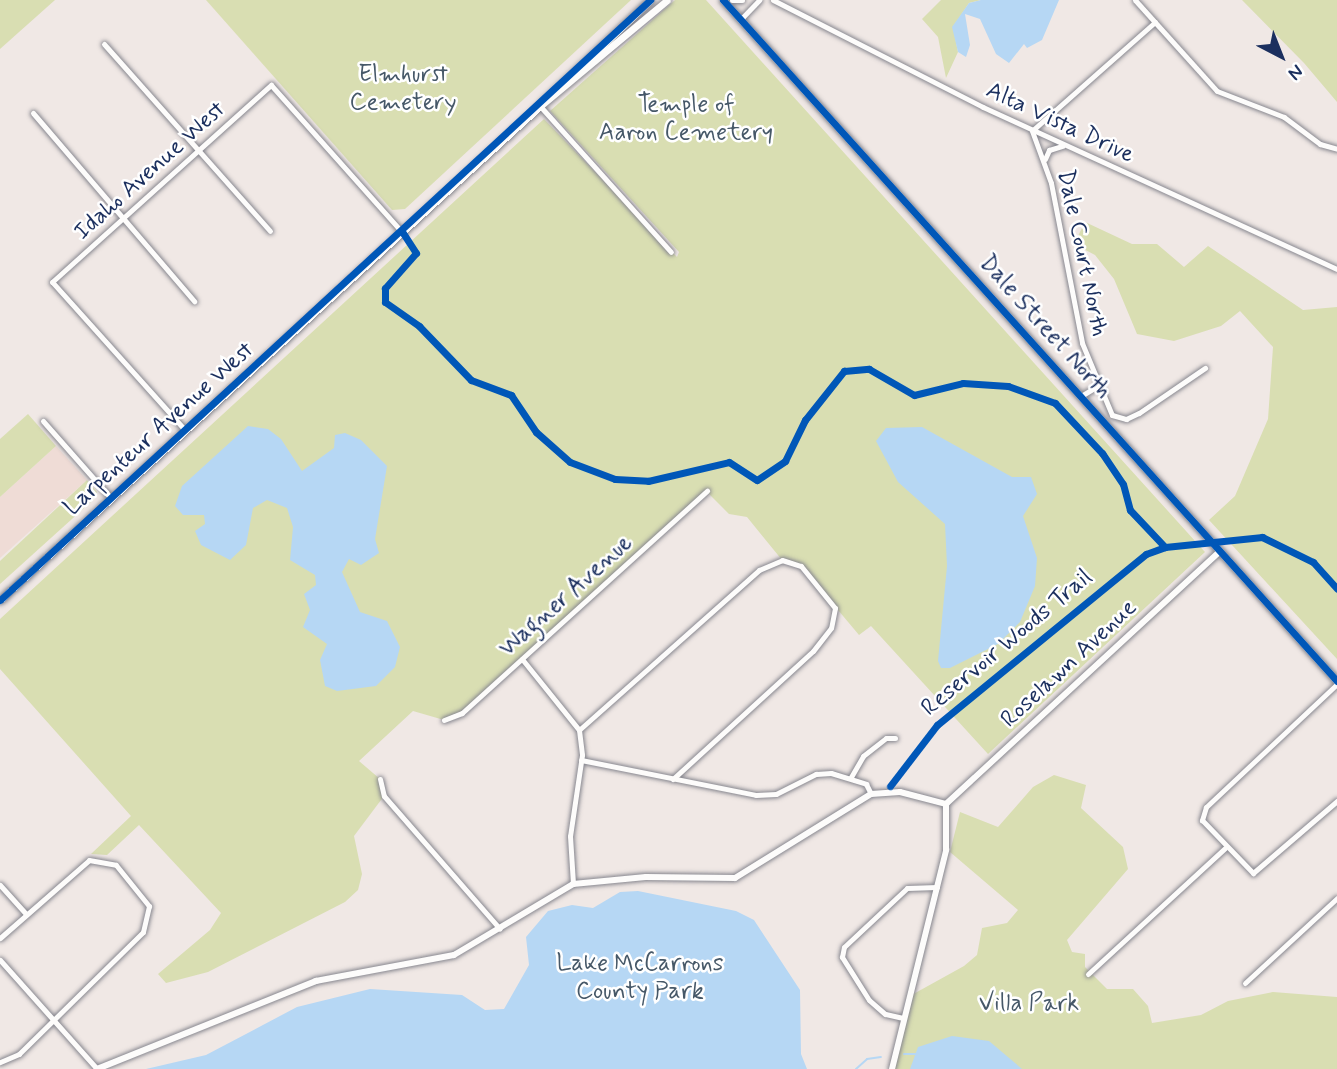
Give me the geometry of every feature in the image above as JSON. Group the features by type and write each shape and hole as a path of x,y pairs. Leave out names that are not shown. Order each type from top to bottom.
{"main road":[{"name":"Larpenteur Avenue West","path":"0,600 403,233 650,0"},
{"name":"Larpenteur Avenue West","path":"540,106 667,0"},
{"name":"Dale Street North","path":"723,0 1337,682"}],"street":[{"path":"732,0 742,0"},
{"path":"740,20 759,0"},
{"name":"Alta Vista Drive","path":"773,0 1032,131 1337,269"},
{"path":"1135,0 1217,91 1291,121 1320,144 1337,149"},
{"path":"1032,131 1155,22"},
{"path":"104,44 270,232"},
{"name":"Idaho Avenue West","path":"185,430 52,282 271,85 403,233"},
{"path":"540,106 671,252"},
{"path":"33,113 125,217 194,301"},
{"name":"Dale Court North","path":"1032,131 1044,162 1082,343 1099,385 1117,419 1155,405 1205,369"},
{"path":"1044,162 1049,150 1067,146"},
{"path":"1081,396 1099,385"},
{"path":"43,421 111,498"},
{"name":"Wagner Avenue","path":"444,720 462,713 707,491"},
{"name":"Roselawn Avenue","path":"946,804 1219,552"},
{"path":"579,730 759,570 782,560 800,566 830,597 835,608 831,628 813,651 673,779"},
{"path":"522,659 579,730 581,760 571,825 573,884"},
{"path":"1337,682 1202,817 1225,848 1253,873 1337,800"},
{"path":"851,777 863,755 886,738 895,738"},
{"path":"581,760 766,796 816,774 851,777 866,785 871,794"},
{"path":"380,779 384,796 500,929"},
{"path":"0,960 97,1069 316,981 454,955 573,884 646,877 735,878 871,794 900,792 946,804 948,836 892,1069"},
{"path":"1088,974 1225,848"},
{"path":"0,938 78,867 103,859 128,877 149,906 149,920 140,936 52,1016 19,1054 0,1062"},
{"path":"0,885 26,914"},
{"path":"903,1018 885,1014 869,1000 842,957 844,947 907,888 936,887"},
{"path":"1245,983 1337,898"}],"shaded area":[{"path":"56,446 87,480 0,558 0,497"}],"green space":[{"path":"0,0 55,0 0,49"},
{"name":"Elmhurst Cemetery","path":"206,0 631,0 405,209 392,210"},
{"name":"Temple of Aaron Cemetery","path":"675,0 706,0 1205,552 988,754 871,626 859,635 801,566 782,560 747,517 729,514 707,492 462,713 444,720 413,711 359,761 380,779 384,796 354,836 362,874 358,890 345,902 208,972 166,983 158,974 210,930 221,913 139,825 107,855 91,854 131,816 0,669 0,619 544,119 677,257 679,252 550,111"},
{"path":"941,0 981,0 969,3 953,27 958,52 946,78 938,37 922,19"},
{"path":"1242,0 1337,0 1337,102 1304,63"},
{"path":"1085,222 1132,244 1157,244 1184,267 1208,246 1303,310 1337,307 1337,659 1209,520 1235,496 1268,419 1273,347 1240,311 1221,326 1174,341 1137,334 1114,279 1095,255 1074,244"},
{"path":"28,414 56,446 0,497 0,439"},
{"path":"87,480 97,492 93,500 0,584 0,561"},
{"name":"Villa Park","path":"1054,775 1086,785 1081,808 1123,847 1128,869 1067,940 1072,952 1085,954 1085,967 1107,989 1133,989 1148,1006 1152,1023 1201,1015 1228,1001 1273,992 1337,997 1337,1069 892,1069 908,997 964,966 977,955 982,928 1007,923 1018,910 950,852 960,812 998,827 1033,787"}],"water":[{"path":"981,0 1059,0 1042,40 1027,48 1024,44 1009,63 996,54 980,19 965,14 970,45 966,57 958,52 952,27 969,3"},
{"path":"248,426 268,429 281,439 302,471 334,448 335,435 345,433 361,440 387,466 375,539 379,553 361,565 349,559 342,572 360,612 387,621 400,647 395,667 376,686 337,691 325,686 320,660 327,644 303,627 310,610 304,594 316,585 315,575 290,560 293,527 287,508 267,500 253,508 246,545 230,560 201,545 195,531 205,524 204,515 183,515 175,506 182,486"},
{"path":"922,427 1012,477 1031,477 1037,494 1023,516 1037,558 1035,586 1020,622 998,644 950,668 941,668 938,661 947,566 945,524 898,482 876,441 886,428"},
{"name":"Lake McCarrons County Park","path":"638,891 736,911 754,920 800,990 801,1054 807,1069 146,1069 206,1055 297,1007 370,989 462,995 485,1010 504,1009 529,965 526,937 548,911 572,905 593,908 620,892"},
{"path":"952,1036 989,1041 1022,1069 910,1069 918,1047"}],"waterway":[{"path":"904,1054 917,1054"},
{"path":"856,1069 867,1059 881,1057"}],"cycle path":[{"path":"0,600 650,0"},
{"path":"723,0 1337,681"},
{"path":"403,233 416,253 385,288 385,302 419,326 471,380 511,395 536,432 570,462 615,479 648,481 729,462 757,480 785,461 805,420 844,371 869,369 914,395 963,383 1008,386 1055,403 1102,453 1123,484 1130,510 1165,547"},
{"name":"Reservoir Woods Trail","path":"890,786 937,725 1146,554 1165,547 1262,537 1313,562 1337,589"}]}
